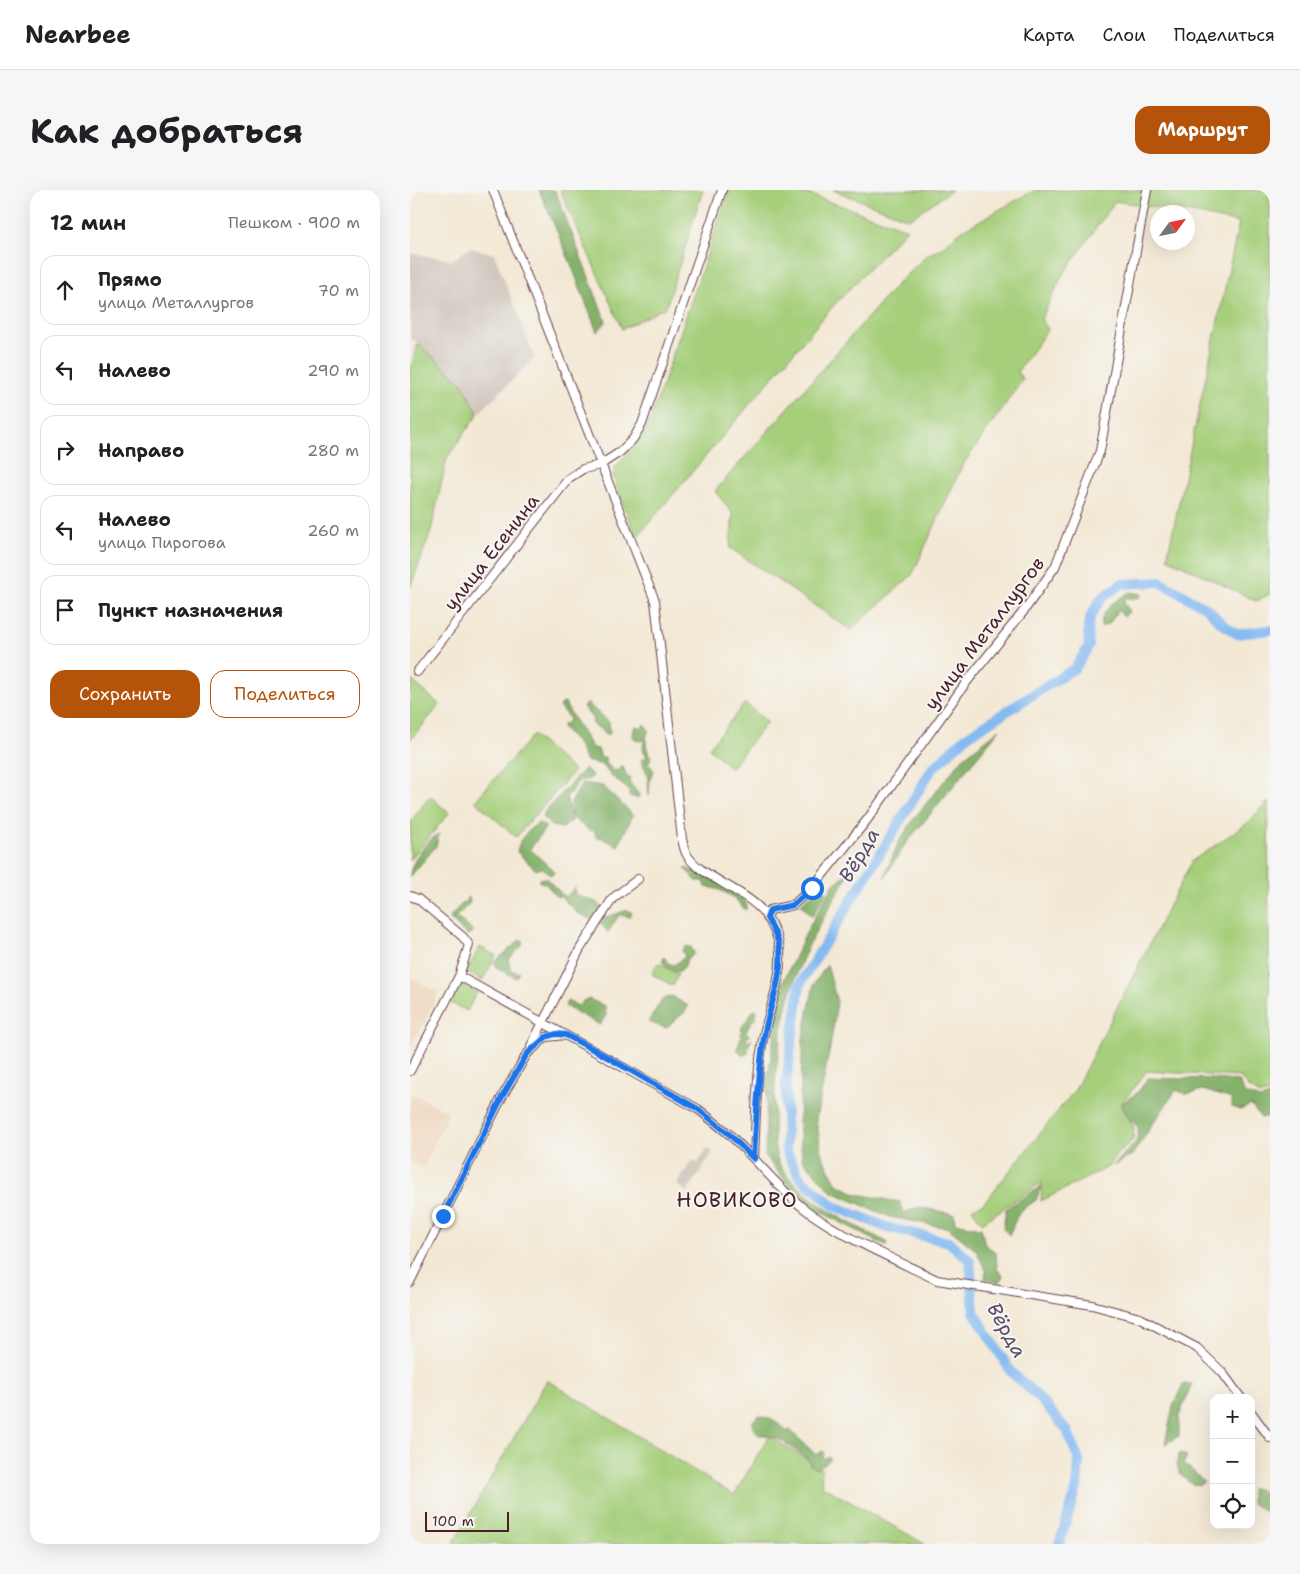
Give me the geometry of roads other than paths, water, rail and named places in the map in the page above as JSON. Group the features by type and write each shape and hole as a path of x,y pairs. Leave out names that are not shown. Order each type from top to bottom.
{"street":[{"path":"493,190 655,601 682,838 686,854 694,864 754,900 776,935 780,950 780,965 764,1035 758,1083 754,1159"},
{"name":"улица Есенина","path":"417,672 569,478 583,469 600,465 620,452 633,439 642,424 722,190"},
{"name":"улица Металлургов","path":"767,918 770,910 782,909 801,898 829,868 965,684 1025,610 1055,567 1100,451 1147,190"},
{"path":"410,1282 502,1097 544,1022 580,949 613,898 638,879"},
{"path":"410,896 418,899 463,937 468,945 459,976 410,1071"},
{"path":"459,976 698,1109 729,1134 801,1206 842,1232 937,1280 1092,1305 1140,1318 1197,1348 1222,1372 1238,1394"},
{"path":"527,1054 546,1037 556,1034 566,1035"},
{"path":"1255,1417 1270,1438"}],"waterway":[{"name":"Вёрда","path":"1059,1544 1077,1488 1079,1461 1067,1430 1037,1396 1011,1372 974,1312 970,1261 949,1242 886,1227 834,1206 801,1179 786,1151 786,1084 800,984 932,769 966,737 1075,668 1089,646 1088,627 1091,615 1102,598 1121,584 1160,582 1208,609 1221,623 1237,634 1270,630"}],"district":[{"name":"НОВИКОВО","path":"737,1200"}]}
